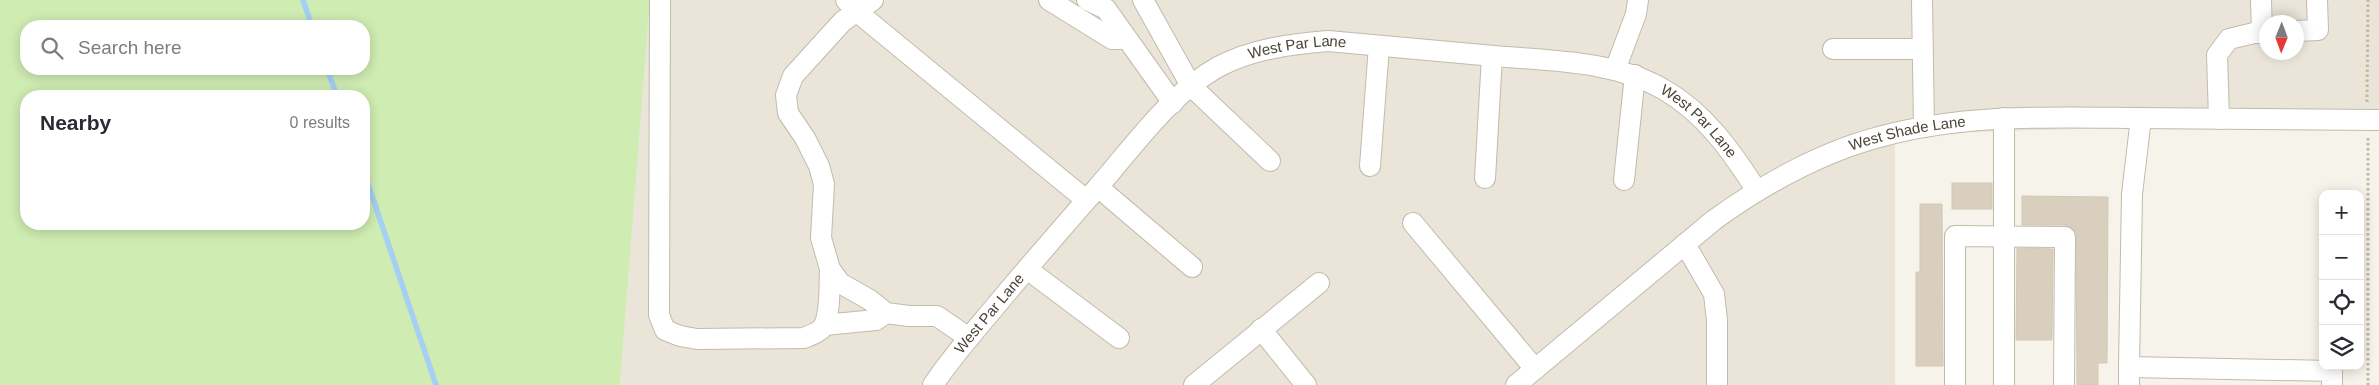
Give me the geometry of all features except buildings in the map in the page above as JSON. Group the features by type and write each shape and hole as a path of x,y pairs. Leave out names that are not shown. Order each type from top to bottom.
{"street":[{"path":"660,0 659,315 665,330 680,336 697,339 804,338 818,331 824,325 828,306 830,269 821,238 824,184 819,166 805,138 788,113 786,94 793,76 843,21 851,5"},
{"path":"851,5 873,0"},
{"path":"1049,0 1112,38 1126,39"},
{"path":"1087,0 1106,9 1173,104"},
{"path":"1143,0 1191,86 1270,161"},
{"path":"1615,70 1636,14 1638,0"},
{"path":"1922,0 1924,126"},
{"path":"2261,0 2262,15"},
{"path":"2304,31 2318,30 2317,0"},
{"path":"851,5 1092,194 1192,267"},
{"path":"2219,119 2217,55 2229,39 2259,34"},
{"name":"West Par Lane","path":"933,385 969,338 1027,269 1092,194 1191,86 1227,64 1250,54 1289,44 1328,41 1592,64 1635,75 1665,90 1704,121 1728,146 1757,191"},
{"path":"1370,166 1379,46"},
{"path":"1833,49 1922,49"},
{"path":"1485,178 1492,56"},
{"path":"1624,180 1635,75"},
{"path":"2004,118 2004,385"},
{"name":"West Shade Lane","path":"1516,385 1714,220 1757,191 1829,154 1878,137 1924,126 2004,118 2373,120"},
{"path":"2141,118 2132,194 2129,376 2332,371 2332,385"},
{"path":"1413,223 1535,369"},
{"path":"1955,385 1955,236 2065,236 2064,385"},
{"path":"1685,244 1714,294 1717,385"},
{"path":"830,269 840,283 870,300 886,313 909,316 937,316 969,338"},
{"path":"1027,269 1118,338"},
{"path":"1194,385 1319,283"},
{"path":"824,325 876,320 886,313"},
{"path":"1261,329 1306,385"}],"path":[{"path":"2368,0 2373,120 2368,385"}],"shaded area":[{"path":"650,0 2379,0 2379,121 1895,134 1895,385 620,385"}],"green space":[{"path":"0,0 650,0 620,385 0,385"}],"waterway":[{"path":"303,0 310,20"},
{"path":"329,75 335,90"},
{"path":"370,190 436,385"}]}
